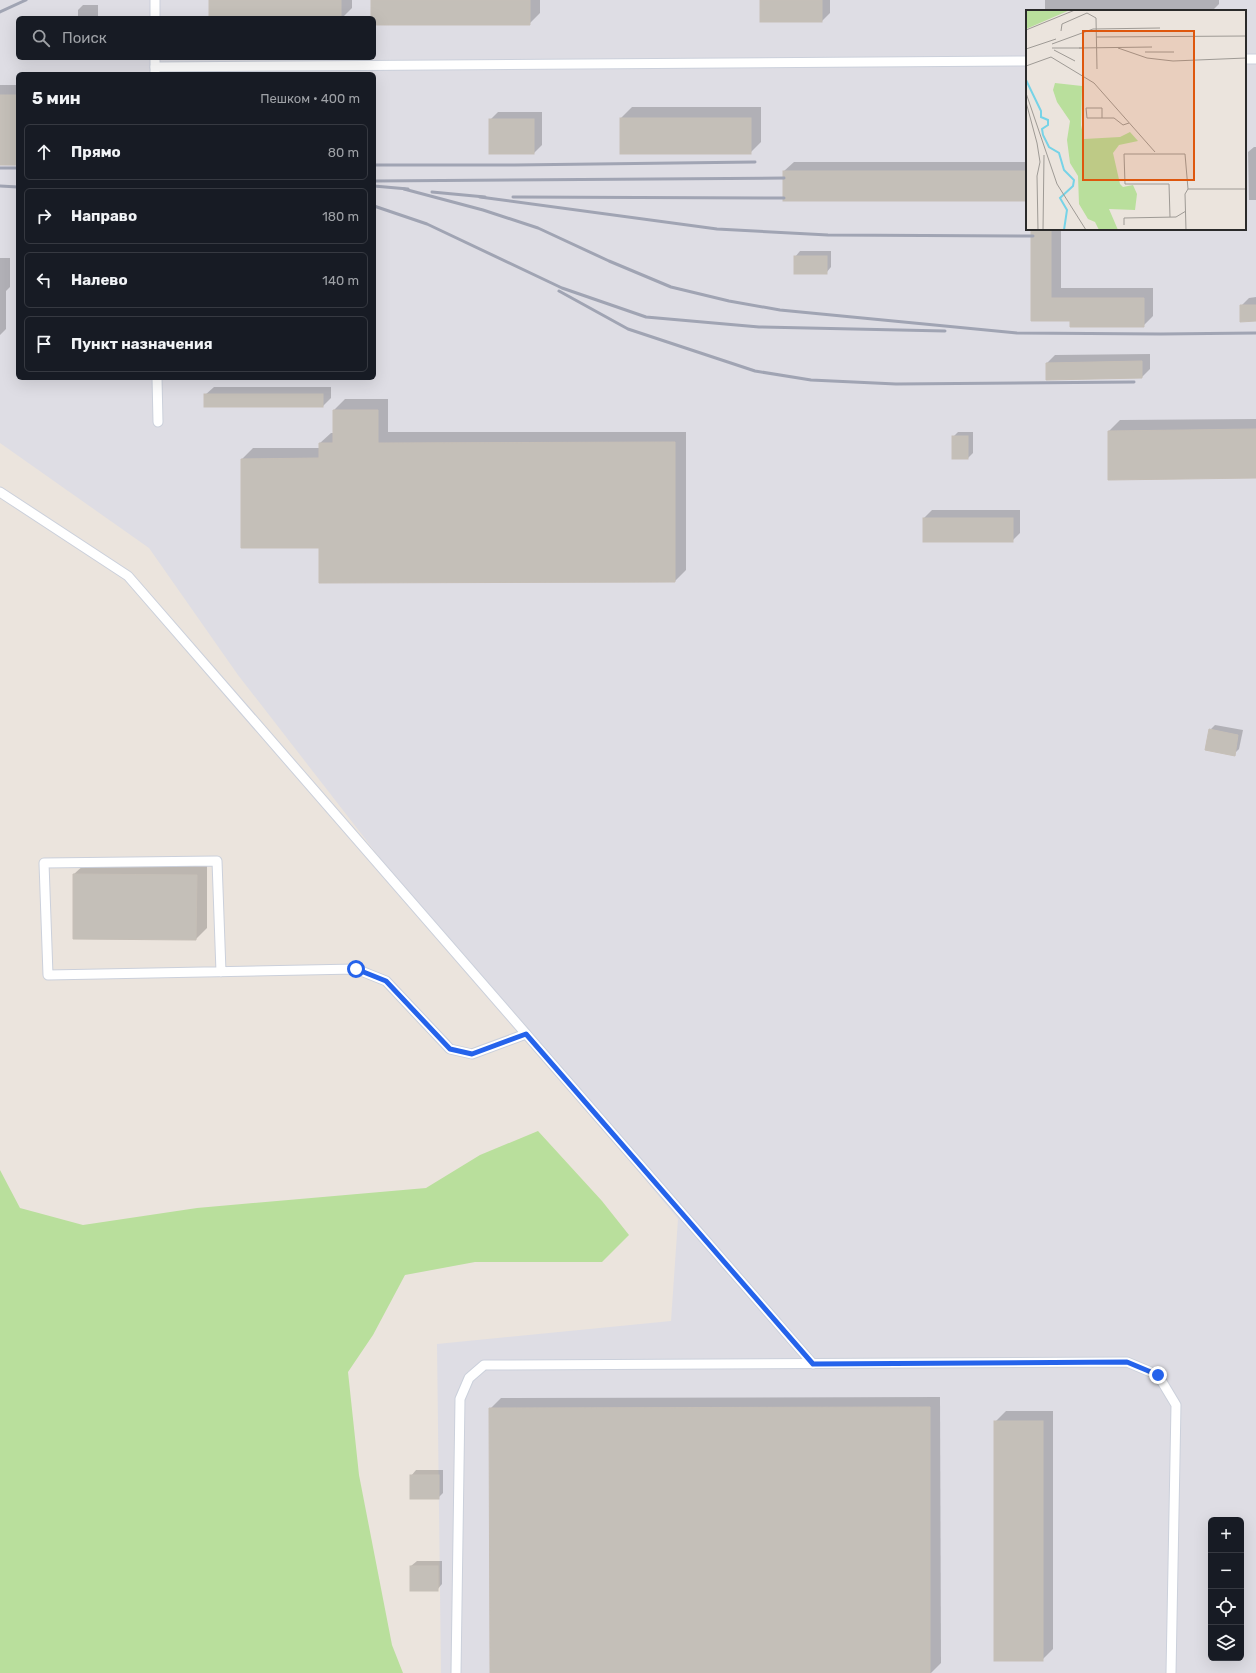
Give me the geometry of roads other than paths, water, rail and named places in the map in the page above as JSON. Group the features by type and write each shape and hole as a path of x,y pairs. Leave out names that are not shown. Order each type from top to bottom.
{"lane":[{"path":"154,0 155,16"},
{"path":"155,66 1026,61"},
{"path":"157,380 158,422"},
{"path":"0,492 128,576 813,1364"},
{"path":"221,972 218,861 44,863 48,975 221,972 356,969 386,981 450,1049 472,1054 526,1034"},
{"path":"456,1673 460,1399 468,1378 484,1365 1127,1362 1158,1375 1176,1405 1171,1673"}],"railway":[{"path":"0,12 26,0"},
{"path":"376,165 755,162"},
{"path":"0,168 16,168"},
{"path":"376,181 784,178"},
{"path":"0,186 16,187"},
{"path":"376,186 408,189"},
{"path":"404,189 483,210 538,228 609,261 671,287 729,301 780,310 1017,333 1256,333"},
{"path":"432,192 485,197"},
{"path":"480,197 717,229 828,235 1033,236"},
{"path":"513,197 784,198"},
{"path":"376,207 427,224 562,288 646,317 759,327 945,331"},
{"path":"559,291 628,329 755,371 811,380 896,384 1134,382"}]}
